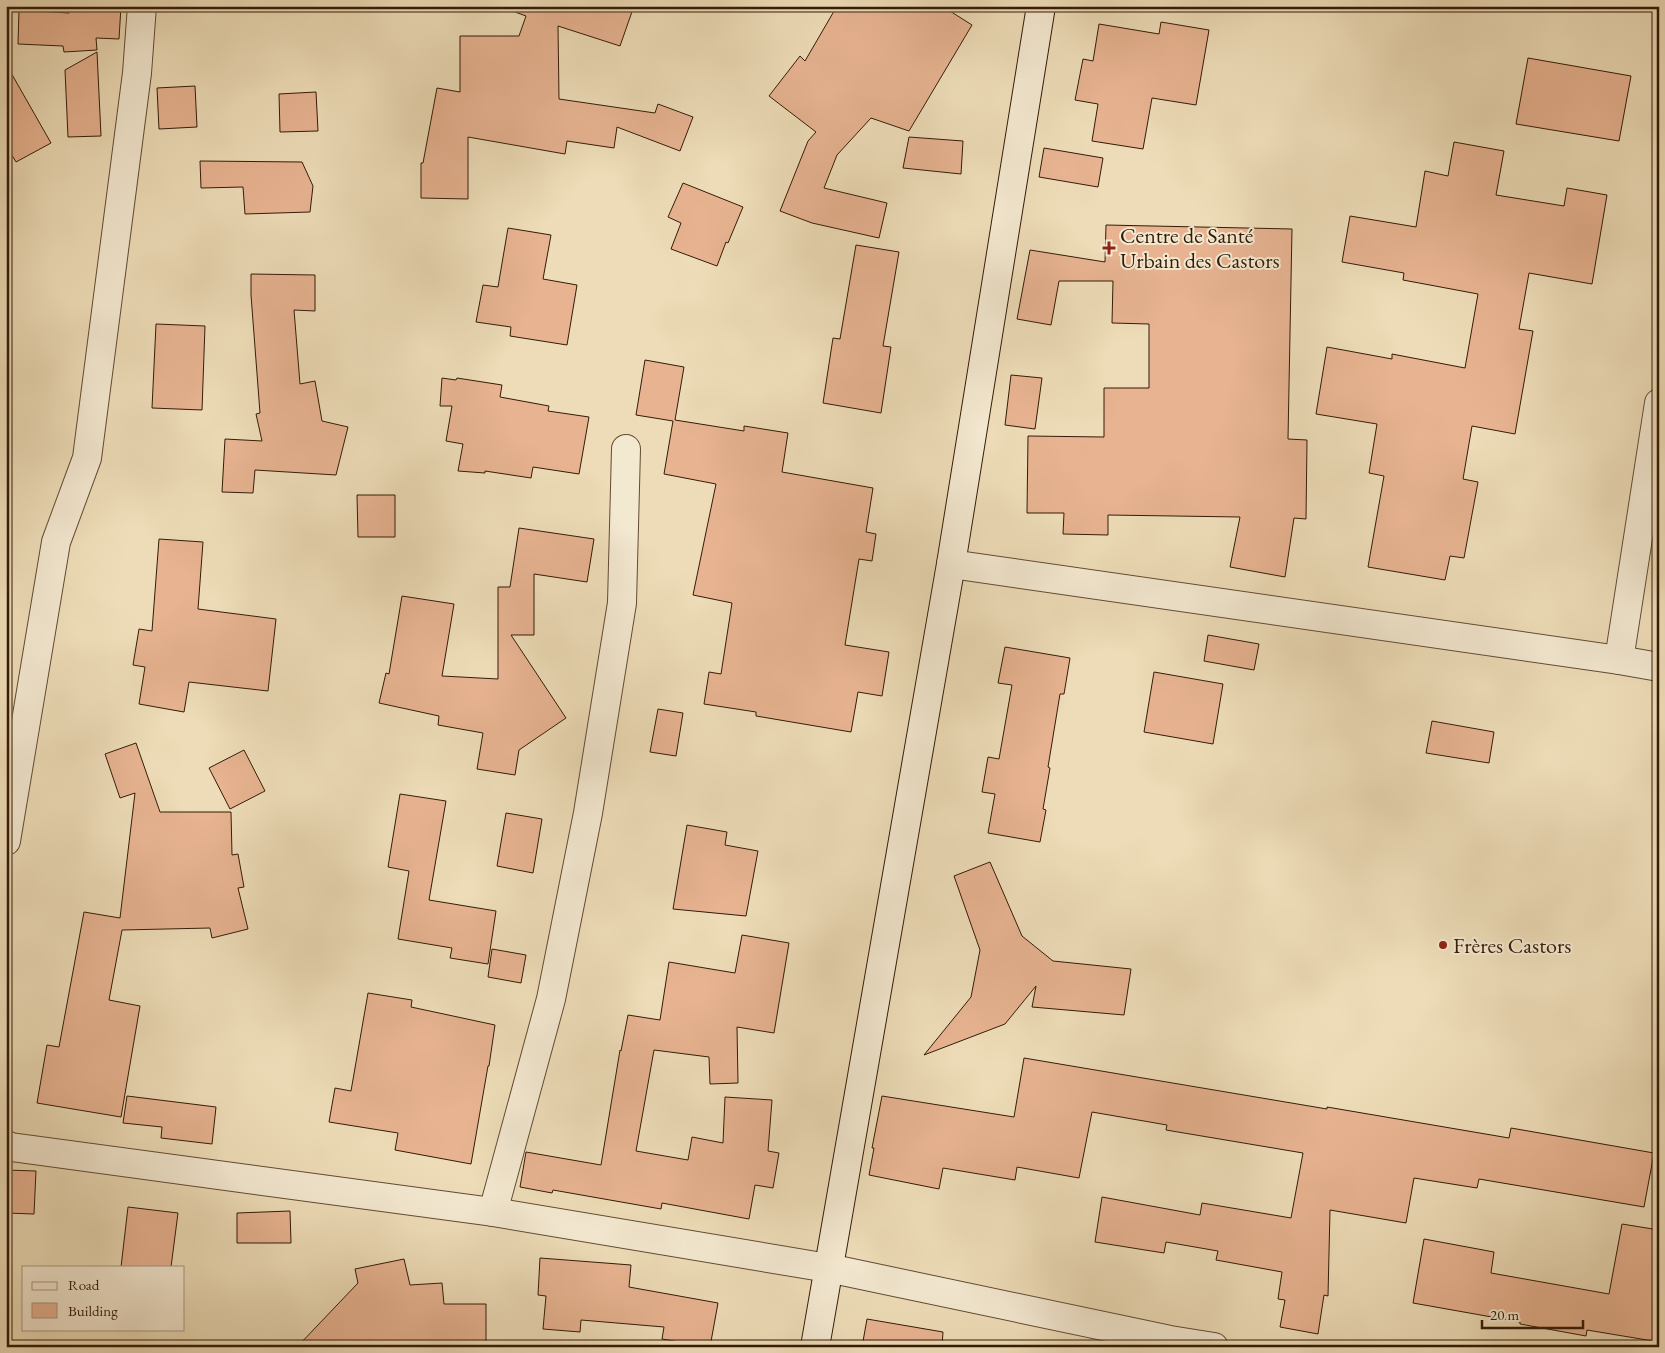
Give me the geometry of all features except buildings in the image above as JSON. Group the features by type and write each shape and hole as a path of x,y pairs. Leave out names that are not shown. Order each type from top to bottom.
{"street":[{"path":"6,841 56,542 87,458 137,73 142,6"},
{"path":"815,1347 951,564 1041,6"},
{"path":"1619,660 1659,403"},
{"path":"493,1212 551,999 588,813 622,603 626,449"},
{"path":"951,564 1619,660 1659,668"},
{"path":"6,1145 493,1212 828,1268 1170,1340 1214,1347"}],"place":[{"name":"Centre de Santé Urbain des Castors","path":"1109,248"},
{"name":"Frères Castors","path":"1443,945"}]}
